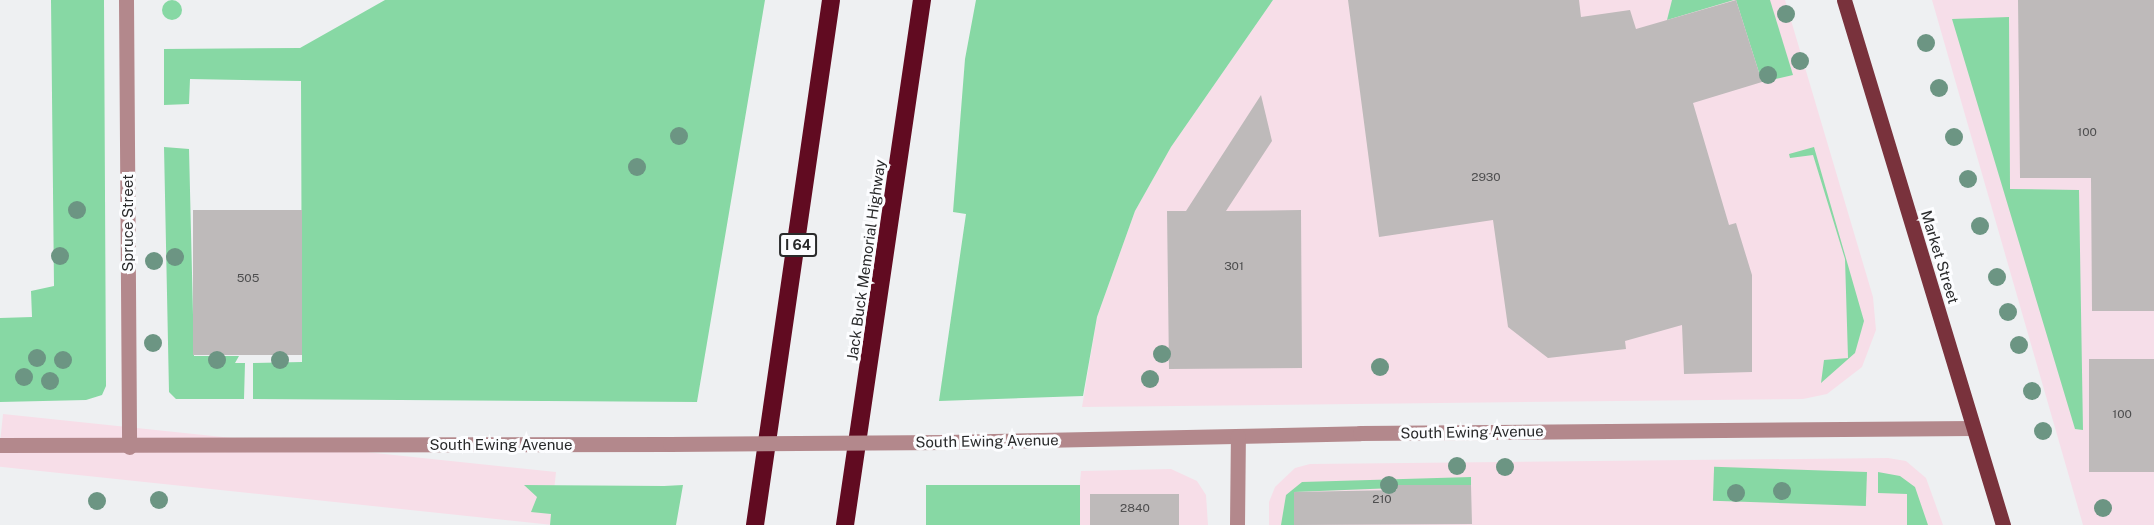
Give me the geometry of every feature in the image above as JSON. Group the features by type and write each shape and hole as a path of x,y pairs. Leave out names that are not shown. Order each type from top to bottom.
{"highway":[{"name":"I 64","path":"755,525 831,0"},
{"name":"Jack Buck Memorial Highway","path":"845,525 922,0"}],"main road":[{"name":"Market Street","path":"1844,0 2003,525"}],"street":[{"name":"Spruce Street","path":"126,0 129,447"},
{"name":"South Ewing Avenue","path":"0,445 129,447 946,442 1238,436 1973,428"},
{"path":"1237,525 1238,436"}],"shaded area":[{"path":"1273,0 1785,0 1873,297 1876,330 1862,367 1827,394 1803,399 1082,407 1097,317 1135,211 1171,147"},
{"path":"1932,0 2154,0 2154,525 2083,525"},
{"path":"3,414 556,472 550,525 0,467"},
{"path":"1888,458 1906,461 1926,478 1943,525 1269,525 1269,502 1275,487 1295,468 1310,464"},
{"path":"1171,469 1197,481 1206,495 1208,525 1076,525 1081,471"}],"green space":[{"path":"51,0 104,0 106,386 102,395 86,400 0,402 0,318 32,317 31,291 54,286"},
{"path":"172,0 179,3 182,10 179,17 172,20 165,17 162,10 165,3"},
{"path":"385,0 765,0 697,402 253,399 253,363 302,362 301,81 190,79 189,104 164,105 164,49 300,48"},
{"path":"976,0 1273,0 1171,147 1135,211 1097,317 1083,396 939,401 966,214 953,212 965,59"},
{"path":"1672,0 1734,0 1667,20"},
{"path":"1736,0 1770,0 1793,75 1762,82"},
{"path":"2009,17 2010,189 2079,190 2083,430 2075,429 1952,19"},
{"path":"164,147 189,149 194,356 239,356 235,363 245,363 244,399 176,399 169,392"},
{"path":"1814,147 1864,321 1855,353 1821,383 1824,360 1848,358 1845,259 1813,155 1790,158 1789,154"},
{"path":"1714,467 1867,472 1866,506 1713,501"},
{"path":"1878,472 1900,476 1915,487 1928,525 1907,525 1907,494 1878,493"},
{"path":"1471,477 1471,485 1294,492 1294,525 1281,525 1286,495 1302,482"},
{"path":"524,485 683,485 676,525 550,525 551,514 531,512 537,497"},
{"path":"926,485 1080,485 1080,525 926,525"}],"building":[{"path":"1348,0 1579,0 1581,17 1630,10 1636,29 1736,0 1762,82 1693,103 1729,225 1736,223 1752,275 1752,372 1684,374 1682,325 1625,341 1626,349 1548,358 1508,327 1493,220 1379,237"},
{"path":"2018,0 2154,0 2154,311 2092,311 2091,178 2020,178"},
{"path":"1261,95 1272,141 1226,211 1301,210 1302,368 1169,369 1167,211 1186,211"},
{"path":"193,210 302,210 302,355 193,355"},
{"path":"2089,359 2154,359 2154,472 2089,472"},
{"path":"1397,485 1471,485 1472,524 1294,525 1294,492 1397,490"},
{"path":"1090,494 1179,494 1179,525 1090,525"}]}
